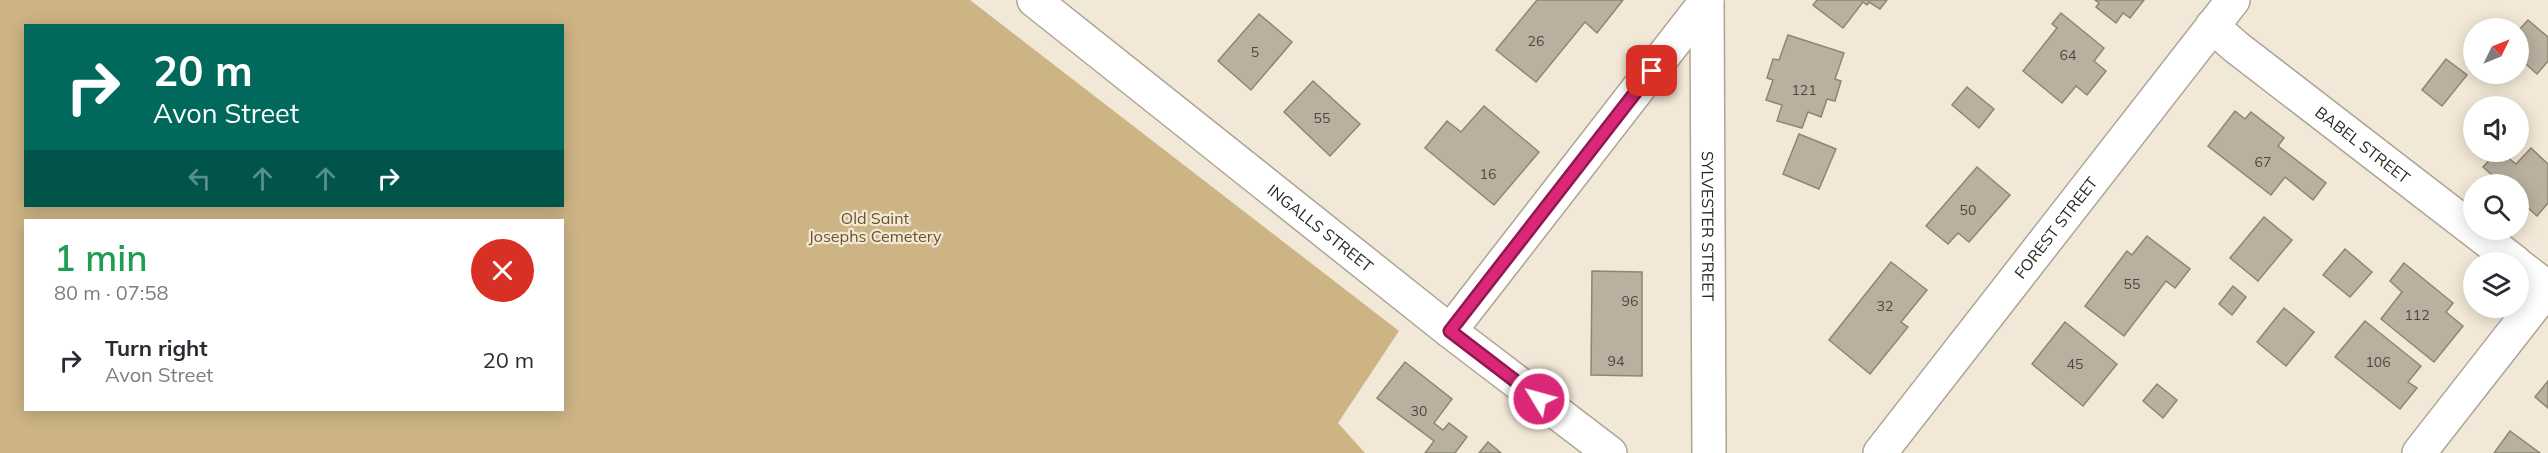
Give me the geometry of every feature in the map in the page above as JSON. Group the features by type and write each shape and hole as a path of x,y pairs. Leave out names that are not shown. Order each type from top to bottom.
{"street":[{"name":"INGALLS STREET","path":"1034,0 1450,331 1610,453"},
{"path":"1450,331 1707,0"},
{"name":"SYLVESTER STREET","path":"1707,0 1709,453"},
{"name":"FOREST STREET","path":"1880,453 2233,0"},
{"name":"BABEL STREET","path":"2212,26 2501,252"},
{"name":"BABEL STREET","path":"2529,273 2548,288"},
{"path":"2419,453 2548,288"}],"green space":[{"name":"Old Saint Josephs Cemetery","path":"0,0 970,0 1399,331 1338,423 1365,453 0,453"}],"building":[{"path":"1537,0 1623,0 1597,33 1585,22 1536,82 1496,50"},
{"path":"1817,0 1887,0 1880,9 1869,2 1867,5 1863,2 1843,28 1813,5"},
{"path":"2095,0 2144,0 2130,18 2123,13 2116,23 2096,7 2099,3"},
{"path":"2061,13 2104,48 2094,61 2106,71 2087,95 2076,86 2062,103 2023,71 2057,28 2052,24"},
{"path":"1259,14 1292,42 1251,90 1218,61"},
{"path":"2529,21 2548,37 2548,61 2537,74 2529,67"},
{"path":"1788,35 1844,53 1835,79 1841,81 1835,101 1827,99 1821,117 1808,112 1802,128 1777,121 1782,105 1766,100 1773,80 1767,78 1773,59 1779,60"},
{"path":"2446,59 2463,72 2463,80 2442,106 2422,90"},
{"path":"1313,81 1360,124 1330,156 1284,112"},
{"path":"1967,87 1994,109 1979,128 1952,105"},
{"path":"1484,106 1539,152 1494,205 1425,148 1447,121 1461,132"},
{"path":"2235,111 2245,119 2251,112 2284,138 2278,146 2326,183 2313,200 2285,177 2271,195 2208,146"},
{"path":"1799,134 1836,149 1819,189 1783,174"},
{"path":"2531,148 2548,164 2548,203 2537,216 2529,209 2529,174 2491,174 2483,167 2488,162 2514,162 2516,164 2529,162"},
{"path":"1977,167 2010,195 1969,242 1958,233 1948,244 1926,226"},
{"path":"2264,217 2292,240 2258,281 2230,258"},
{"path":"2147,236 2190,269 2175,288 2166,281 2124,336 2085,306 2127,251 2132,255"},
{"path":"2345,249 2372,272 2350,297 2323,275"},
{"path":"1891,262 1927,290 1901,322 1908,327 1870,374 1829,340"},
{"path":"2404,263 2453,303 2446,312 2463,326 2434,362 2381,319 2402,292 2390,281"},
{"path":"1592,271 1642,272 1642,376 1591,375"},
{"path":"2233,286 2246,297 2232,315 2219,304"},
{"path":"2284,308 2314,332 2286,366 2257,342"},
{"path":"2365,321 2421,366 2408,382 2417,388 2400,409 2335,357"},
{"path":"2065,322 2117,364 2083,406 2032,364"},
{"path":"1405,362 1452,399 1434,423 1443,430 1449,423 1467,437 1455,453 1425,453 1434,441 1377,398"},
{"path":"2548,381 2548,408 2535,397"},
{"path":"2157,384 2177,400 2163,418 2143,401"},
{"path":"2510,431 2540,453 2494,453"},
{"path":"1488,442 1501,453 1479,453"}],"route":[{"path":"1539,399 1450,331 1652,71"}]}
